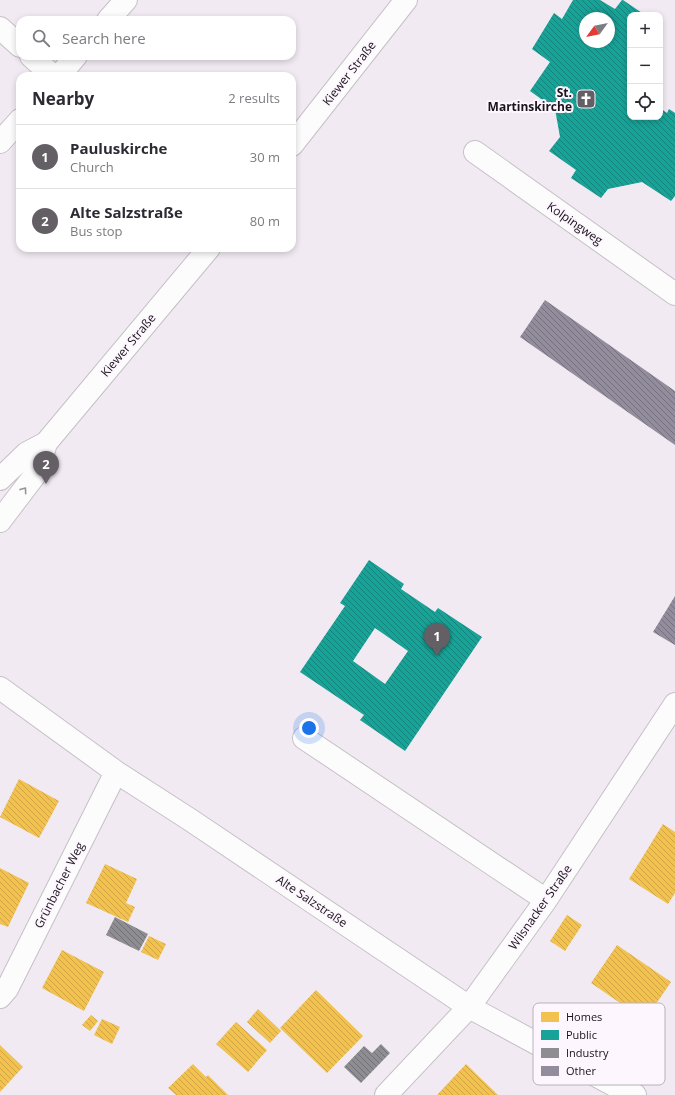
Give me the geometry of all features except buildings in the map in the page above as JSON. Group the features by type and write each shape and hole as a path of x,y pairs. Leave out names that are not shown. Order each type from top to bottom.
{"street":[{"path":"112,16 126,0"},
{"name":"Kiewer Straße","path":"296,140 406,0"},
{"path":"0,28 16,42"},
{"path":"35,60 49,72"},
{"path":"62,72 73,60"},
{"path":"0,142 16,124"},
{"name":"Kolpingweg","path":"475,152 675,294"},
{"name":"Kiewer Straße","path":"0,479 27,453 46,443 207,252"},
{"name":"Kiewer Straße","path":"0,521 38,471 46,443"},
{"name":"Alte Salzstraße","path":"0,688 116,772 189,819 469,1007 533,1041"},
{"name":"Wilsnacker Straße","path":"386,1095 469,1007 546,900 675,704"},
{"path":"304,738 546,900"},
{"name":"Grünbacher Weg","path":"0,997 7,989 116,772"},
{"name":"Alte Salzstraße","path":"614,1085 635,1095"}],"place":[{"name":"St. Martinskirche","path":"586,99"},
{"name":"Alte Salzstraße","path":"46,484"},
{"name":"Pauluskirche","path":"437,656"}]}
